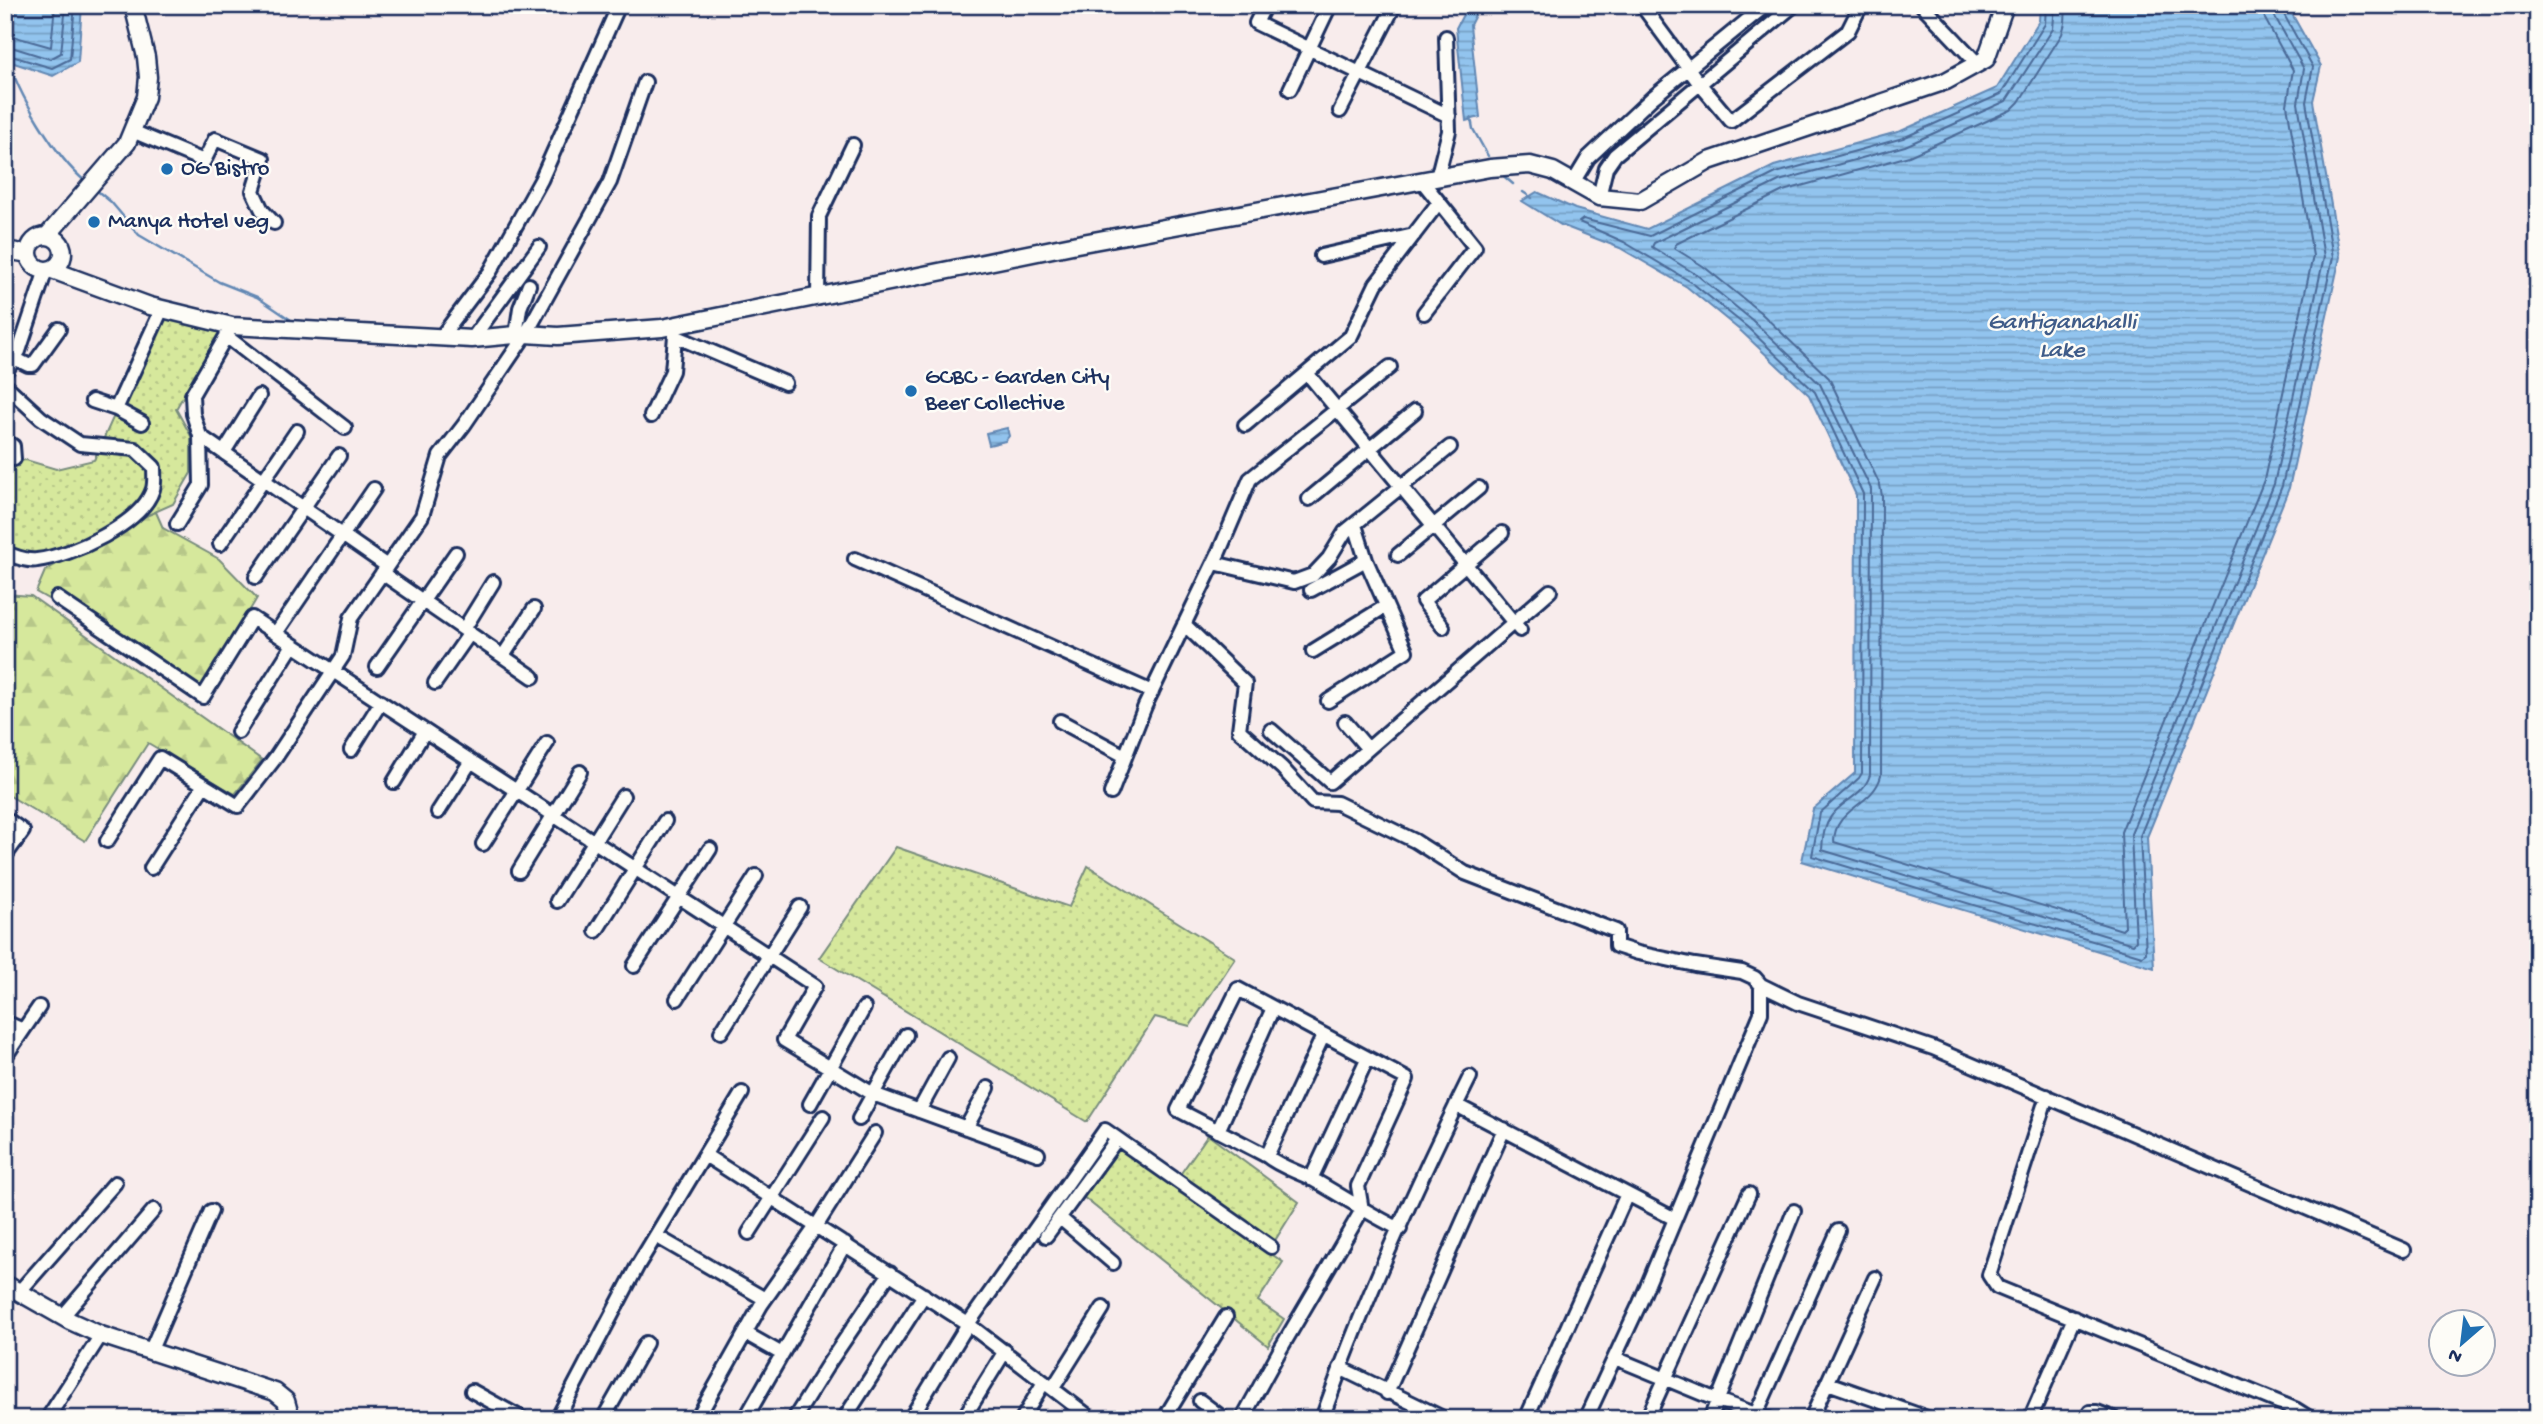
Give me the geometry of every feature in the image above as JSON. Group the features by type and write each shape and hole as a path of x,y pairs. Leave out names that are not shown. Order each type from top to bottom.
{"street":[{"path":"47,236 127,142 146,97 146,57 133,5"},
{"path":"441,337 490,272 541,180 620,5"},
{"path":"1265,5 1256,23 1449,116"},
{"path":"1290,89 1330,5"},
{"path":"1574,181 1588,158 1652,98 1766,5"},
{"path":"1599,197 1606,168 1615,155 1794,5"},
{"path":"1643,8 1731,121 1848,31 1861,5"},
{"path":"1922,5 1978,64"},
{"path":"5,373 17,354 49,270 61,262 64,251 58,241 47,236 41,237 32,243 29,254 36,267 49,270 229,331 472,339 675,331 1064,246 1490,168 1530,165 1553,171 1599,197 1640,201 1709,161 1946,81 1978,64 1986,59 2005,5"},
{"path":"1340,111 1392,10"},
{"path":"1424,313 1475,247 1440,202 1430,179 1449,131 1446,37"},
{"path":"107,841 160,758 238,806 276,757 343,656 351,618 422,516 440,456 464,425 521,335 610,182 645,82"},
{"path":"132,131 204,161 215,139 263,159 253,191 262,210 275,223"},
{"path":"818,298 819,216 852,145"},
{"path":"1245,425 1351,336 1376,284 1440,202"},
{"path":"1321,256 1414,235"},
{"path":"472,339 539,247"},
{"path":"5,250 29,254"},
{"path":"521,335 520,308 529,285"},
{"path":"116,409 162,309"},
{"path":"5,346 28,365 33,365 59,329"},
{"path":"229,331 345,428"},
{"path":"177,524 201,485 200,436 193,414 192,395 229,331"},
{"path":"675,331 785,383"},
{"path":"651,416 672,371 675,331"},
{"path":"1111,793 1152,692 1214,563 1250,479 1390,367"},
{"path":"1307,373 1517,627"},
{"path":"5,385 40,418 80,444 135,449 154,467 153,488 141,510 114,531 82,547 35,561 5,553"},
{"path":"224,452 259,396"},
{"path":"92,401 116,409 142,423"},
{"path":"1309,499 1415,411"},
{"path":"220,544 297,431"},
{"path":"200,436 343,535 423,601 533,677"},
{"path":"5,441 13,446 14,460"},
{"path":"1214,563 1294,582 1313,575 1329,558 1345,533 1450,447"},
{"path":"256,577 339,456"},
{"path":"1398,555 1479,488"},
{"path":"276,633 374,489"},
{"path":"1328,701 1406,651 1366,560 1354,525"},
{"path":"1443,627 1423,601 1502,533"},
{"path":"377,667 456,553"},
{"path":"855,559 1152,692"},
{"path":"1311,590 1366,560"},
{"path":"435,682 493,582"},
{"path":"1271,730 1330,782 1517,627 1550,591"},
{"path":"57,598 203,697 252,618 815,986 783,1040 873,1094 1038,1154"},
{"path":"1313,651 1386,606"},
{"path":"503,656 534,609"},
{"path":"1184,624 1245,683 1239,730 1282,768 1313,802 1337,803 1415,841 1465,873 1616,931 1616,946 1695,965 1742,972 1755,978 1760,985 1798,1003 1952,1056 2403,1250"},
{"path":"238,732 293,645"},
{"path":"351,750 381,702"},
{"path":"1060,721 1125,756"},
{"path":"1345,722 1368,749"},
{"path":"394,782 425,731"},
{"path":"483,844 547,743"},
{"path":"438,812 471,761"},
{"path":"519,871 580,772"},
{"path":"151,867 204,785"},
{"path":"556,901 623,796"},
{"path":"5,818 23,831 5,856"},
{"path":"597,931 665,821"},
{"path":"634,967 710,849"},
{"path":"677,999 756,876"},
{"path":"721,1032 800,907"},
{"path":"1586,1419 1675,1219 1761,1013 1760,985"},
{"path":"1242,1419 1362,1210 1358,1186 1407,1079 1238,989 1178,1110 1267,1156 1275,1163 1311,1179 1362,1210 1400,1229"},
{"path":"5,1057 39,1007"},
{"path":"810,1104 864,1008"},
{"path":"1219,1130 1273,1009"},
{"path":"5,1022 23,1030"},
{"path":"859,1119 905,1035"},
{"path":"1267,1156 1323,1036"},
{"path":"919,1111 948,1058"},
{"path":"1311,1179 1367,1059"},
{"path":"1322,1419 1340,1368 1400,1229 1470,1077"},
{"path":"966,1128 988,1088"},
{"path":"556,1419 638,1265 742,1093"},
{"path":"2047,1096 1989,1275 1997,1287 2285,1405 2311,1419"},
{"path":"1456,1105 1675,1219"},
{"path":"749,1233 823,1117"},
{"path":"1387,1393 1504,1129"},
{"path":"910,1419 968,1324 1105,1130 1271,1247"},
{"path":"697,1419 765,1300 817,1225 875,1133"},
{"path":"1046,1236 1117,1139"},
{"path":"705,1155 968,1324 1049,1385 1084,1416"},
{"path":"115,1183 12,1288 101,1335 275,1392 286,1401 291,1419"},
{"path":"1526,1419 1627,1194"},
{"path":"1647,1419 1749,1194"},
{"path":"62,1316 154,1210"},
{"path":"150,1352 211,1210"},
{"path":"1710,1419 1794,1211"},
{"path":"1060,1218 1113,1263"},
{"path":"1615,1358 1764,1417 1838,1231"},
{"path":"656,1236 765,1300"},
{"path":"745,1419 845,1244"},
{"path":"794,1419 891,1273"},
{"path":"1811,1419 1875,1278"},
{"path":"844,1419 924,1295"},
{"path":"1022,1419 1103,1308"},
{"path":"1164,1419 1226,1317"},
{"path":"2030,1419 2074,1318"},
{"path":"746,1333 782,1354"},
{"path":"47,1419 101,1335"},
{"path":"603,1419 646,1343"},
{"path":"963,1419 1005,1351"},
{"path":"1340,1368 1444,1419"},
{"path":"1828,1382 1930,1419"},
{"path":"472,1391 518,1417"},
{"path":"1200,1401 1224,1419"},
{"path":"2086,1419 2090,1412 2097,1412 2115,1419"}],"green space":[{"path":"162,309 220,331 176,409 191,436 191,473 173,504 64,552 35,561 5,553 5,463 26,460 56,469 94,460"},
{"path":"156,512 163,528 219,559 257,598 204,688 36,592 45,571 118,527"},
{"path":"5,594 31,596 262,760 235,794 148,743 85,841 5,793"},
{"path":"896,847 1069,907 1088,866 1235,958 1190,1026 1155,1017 1087,1122 819,958"},
{"path":"1208,1135 1299,1202 1274,1242 1179,1176"},
{"path":"1116,1147 1283,1262 1258,1301 1284,1319 1268,1346 1082,1196"}],"water":[{"path":"5,5 82,5 78,62 53,76 5,60"},
{"path":"1468,5 1480,5 1470,25 1480,117 1466,121 1456,28"},
{"name":"Gantiganahalli Lake","path":"2040,5 2287,5 2321,66 2313,101 2340,257 2289,488 2147,837 2154,968 1802,861 1813,809 1855,773 1856,495 1809,395 1742,332 1687,287 1620,248 1561,225 1522,201 1537,192 1575,209 1647,229 1774,166 1901,131 1997,88 2039,21"},
{"path":"1007,428 1009,436 1005,441 989,445 986,433"}],"waterway":[{"path":"8,57 19,88 39,124 62,157 85,181"},
{"path":"1471,118 1473,129 1488,156"},
{"path":"1500,173 1513,184"},
{"path":"95,189 111,202 139,235 219,282 257,297 291,320"},
{"path":"1523,192 1532,198"}],"place":[{"name":"OG Bistro","path":"167,169"},
{"name":"Manya Hotel veg","path":"94,222"},
{"name":"GCBC - Garden City Beer Collective","path":"911,391"}]}
